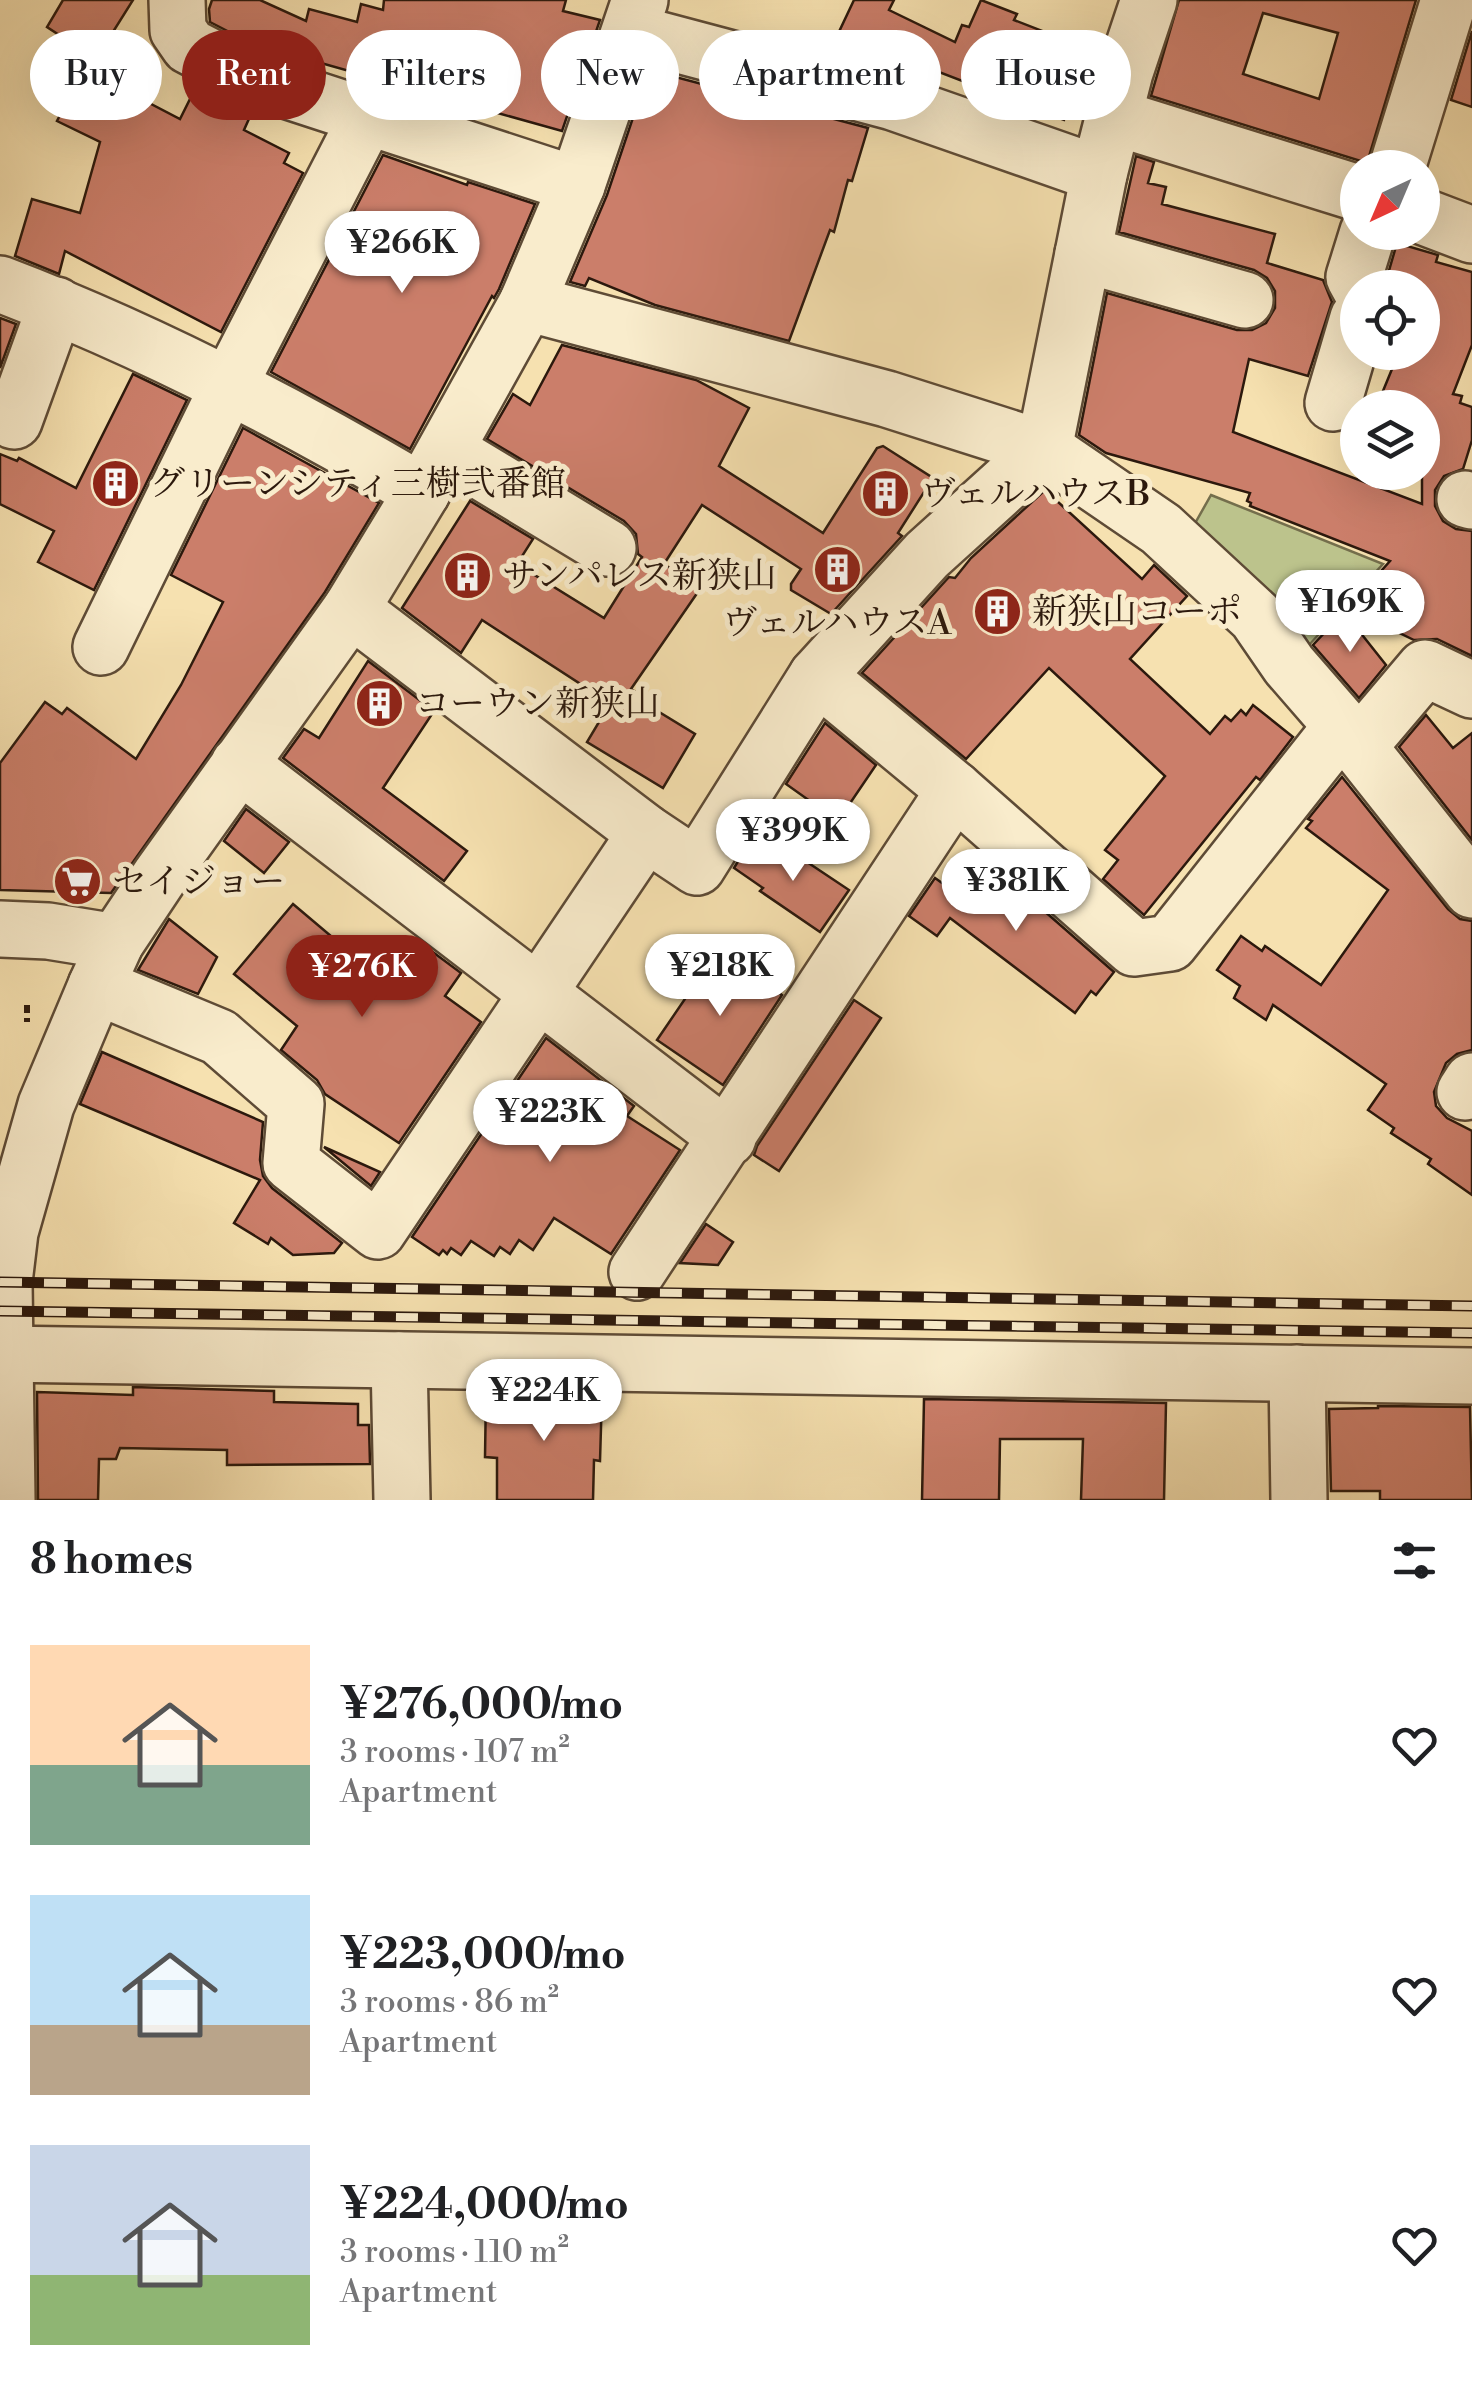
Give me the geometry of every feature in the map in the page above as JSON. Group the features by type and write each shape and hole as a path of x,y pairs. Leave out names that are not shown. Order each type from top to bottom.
{"street":[{"path":"176,0 178,30 189,46 252,79 346,110"},
{"path":"1131,59 1148,0"},
{"path":"1403,150 1449,0"},
{"path":"7,1500 5,1231 46,1105 106,964 239,764 351,608 434,471 527,303 577,185 635,16 1099,174"},
{"path":"101,647 228,387 365,120"},
{"path":"376,120 577,185"},
{"path":"351,608 697,868 817,676 928,555 1044,449 1113,120"},
{"path":"1121,120 1340,187"},
{"path":"1440,223 1472,236"},
{"path":"1083,254 1246,300"},
{"path":"0,284 56,306 228,387 434,471 608,548"},
{"path":"527,303 887,399 1044,449 1174,541 1256,617 1289,665 1472,890"},
{"path":"14,420 56,306"},
{"path":"1334,403 1343,370"},
{"path":"817,676 955,790 1134,948 1170,943 1350,737 1425,668 1472,690"},
{"path":"239,764 728,1138"},
{"path":"637,1272 955,790"},
{"path":"0,929 48,931 219,1037 296,1104 291,1163 378,1231 646,833"},
{"path":"3,1354 1472,1376"},
{"path":"399,1360 402,1500"},
{"path":"1297,1373 1299,1500"}],"green space":[{"path":"1211,495 1383,564 1299,656 1189,534"}],"building":[{"path":"63,0 133,0 114,30 47,27"},
{"path":"212,0 260,0 306,21 309,9 357,22 361,4 383,10 384,0 566,0 563,11 600,20 597,30 541,30 541,120 566,120 562,131 521,120 521,30 346,30 346,70 326,64 326,30 225,30 210,22"},
{"path":"854,0 894,0 889,10 930,30 840,30"},
{"path":"981,0 1017,14 1014,20 1040,30 961,30 961,80 941,73 941,35 955,42 962,25 969,27"},
{"path":"1179,0 1416,0 1371,150 1340,150 1340,155 1151,96","holes":["1263,13 1338,33 1319,99 1243,74"]},
{"path":"1472,31 1472,107 1451,100"},
{"path":"679,78 699,83 699,120 838,120 868,128 834,232 830,230 789,341 655,305 589,278 585,286 570,282 607,195 632,120 679,120"},
{"path":"162,110 180,119 182,115 182,120 248,120 244,130 289,153 284,163 303,173 221,332 65,251 59,274 15,256 32,199 80,213 100,142 57,121 162,120"},
{"path":"383,155 535,204 499,289 410,449 271,372"},
{"path":"1136,156 1154,162 1148,183 1166,187 1162,204 1275,234 1267,263 1323,280 1332,302 1308,376 1249,359 1233,432 1340,473 1340,490 1385,490 1422,504 1422,490 1435,490 1435,506 1443,521 1456,529 1472,531 1472,656 1437,639 1414,640 1348,608 1390,561 1250,506 1250,493 1106,453 1079,435 1107,293 1237,330 1252,330 1266,323 1275,308 1275,291 1267,278 1254,270 1119,232"},
{"path":"1395,250 1421,250 1438,255 1436,262 1472,272 1472,345 1453,394 1462,396 1460,403 1472,407 1472,440 1463,469 1444,476 1440,482 1440,390 1383,390 1392,370 1440,370 1440,270 1389,270"},
{"path":"0,318 16,324 0,368"},
{"path":"562,345 696,380 749,408 719,466 823,533 877,448 883,446 933,478 898,533 902,536 831,614 791,590 801,569 702,505 664,564 700,589 631,689 654,704 651,707 695,734 663,788 587,742 599,722 594,718 605,700 482,620 461,653 402,608 470,501 533,539 517,564 604,618 642,557 638,554 636,534 624,521 487,439 513,394 530,405"},
{"name":"グリーンシティ三樹弐番館","path":"133,374 187,400 94,590 38,562 54,531 0,504 0,454 17,461 19,458 76,488"},
{"path":"243,428 379,503 325,592 111,893 0,890 0,763 45,702 62,714 67,708 136,759 181,685 223,602 171,575"},
{"path":"1045,490 1142,579 1154,565 1187,596 1130,659 1210,734 1225,716 1231,721 1241,710 1246,715 1253,705 1293,737 1144,915 1103,879 1118,860 1105,850 1165,776 1049,668 966,759 862,673 949,577 955,578 971,558"},
{"path":"1344,612 1386,665 1359,698 1313,645"},
{"path":"368,661 434,711 383,788 467,851 444,881 283,758 304,729 319,738"},
{"path":"1426,715 1453,748 1472,733 1472,840 1399,747"},
{"path":"825,723 876,765 838,821 786,784"},
{"path":"1342,777 1448,909 1460,919 1472,921 1472,1050 1457,1054 1446,1063 1434,1092 1436,1106 1447,1118 1472,1131 1472,1195 1428,1164 1431,1159 1391,1133 1394,1128 1368,1110 1386,1084 1273,1005 1266,1020 1234,998 1240,986 1217,970 1241,936 1262,951 1265,946 1321,985 1388,890 1306,828 1312,821 1308,819"},
{"path":"246,809 289,842 264,873 224,841"},
{"path":"751,840 781,861 789,850 849,890 820,932 734,868"},
{"path":"986,860 1114,972 1096,995 1091,991 1075,1013 950,918 937,936 909,916 935,878 959,895"},
{"path":"293,904 384,981 396,963 401,967 418,941 461,973 445,996 481,1022 399,1143 325,1094 317,1080 281,1050 297,1026 234,974"},
{"path":"169,919 217,957 198,994 138,970"},
{"path":"724,954 782,995 723,1085 657,1040 706,968 711,972"},
{"path":"854,1000 881,1018 779,1171 754,1155 757,1146"},
{"path":"546,1038 634,1106 627,1116 680,1150 611,1254 554,1218 533,1250 519,1240 510,1254 500,1247 494,1256 471,1241 461,1255 451,1248 447,1254 443,1250 439,1255 412,1237"},
{"path":"102,1052 263,1122 263,1176 272,1188 342,1243 334,1253 293,1255 271,1238 268,1244 234,1223 260,1180 80,1104"},
{"path":"324,1147 380,1172 371,1186"},
{"path":"706,1224 733,1242 718,1265 680,1263"},
{"path":"133,1387 274,1391 274,1402 358,1404 358,1425 369,1425 370,1464 227,1465 227,1450 120,1448 116,1459 99,1459 98,1500 38,1500 37,1392 133,1395"},
{"path":"486,1393 602,1394 600,1461 594,1460 593,1500 497,1500 497,1458 485,1457"},
{"path":"924,1399 1166,1403 1164,1500 1081,1500 1083,1439 1000,1439 999,1500 922,1500"},
{"path":"1470,1407 1472,1500 1380,1500 1380,1491 1331,1491 1329,1409"}],"railway":[{"path":"0,1282 1472,1306"},
{"path":"0,1311 1472,1333"}],"place":[{"name":"グリーンシティ三樹弐番館","path":"115,483"},
{"name":"ヴェルハウスB","path":"886,493"},
{"name":"ヴェルハウスA","path":"837,570"},
{"name":"サンパレス新狭山","path":"467,575"},
{"name":"新狭山コーポ","path":"997,611"},
{"name":"コーウン新狭山","path":"380,703"},
{"name":"セイジョー","path":"77,881"}]}
